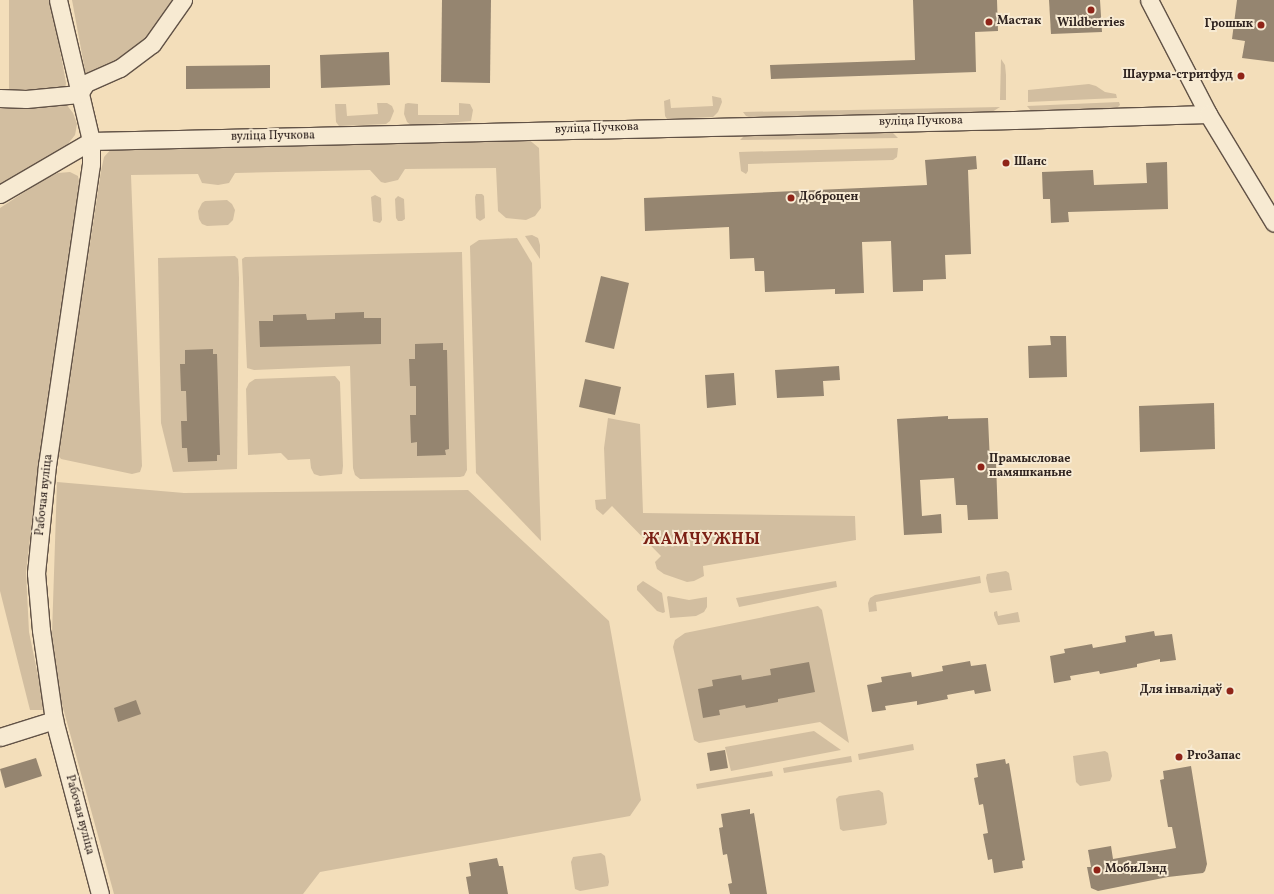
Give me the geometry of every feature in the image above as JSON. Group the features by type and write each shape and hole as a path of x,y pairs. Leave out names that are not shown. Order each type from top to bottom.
{"street":[{"name":"Рабочая вуліца","path":"58,0 91,141 89,185 47,465 36,573 41,630 54,720 100,894"},
{"path":"0,98 26,99 79,94 86,83 120,68 152,44 183,0"},
{"path":"1149,0 1208,114 1274,223"},
{"name":"вуліца Пучкова","path":"0,194 91,141 1014,120 1208,114"},
{"path":"0,738 54,720"}],"shaded area":[{"path":"9,0 51,0 66,83 65,89 61,91 9,89"},
{"path":"72,0 178,0 149,42 115,65 86,76"},
{"path":"1001,59 1005,65 1006,100 1000,100"},
{"path":"1089,84 1096,86 1105,92 1116,94 1117,98 1028,102 1028,90"},
{"path":"712,96 721,98 722,102 718,112 713,117 667,119 665,116 664,101 670,99 671,108 713,106"},
{"path":"50,102 66,104 73,113 77,124 75,135 67,145 40,164 0,186 0,104"},
{"path":"1119,102 1120,105 1117,108 1032,112 1027,106"},
{"path":"377,103 387,103 392,106 394,111 390,121 386,124 339,126 336,122 335,104 346,104 347,116 378,114"},
{"path":"459,103 470,104 473,110 471,121 412,126 407,122 404,114 405,104 418,104 418,115 459,115"},
{"path":"1000,107 992,112 752,118 746,116 743,112"},
{"path":"891,131 898,138 740,140 746,134"},
{"path":"527,138 539,148 541,208 535,216 526,220 506,218 498,211 496,168 405,169 398,180 385,183 381,182 370,170 235,173 229,183 218,185 202,183 198,174 131,175 142,466 140,472 132,474 61,459 58,455 101,171 104,157 113,147 186,148"},
{"path":"898,148 897,157 893,160 748,164 748,171 746,174 741,171 739,152"},
{"path":"70,172 78,176 80,187 39,464 26,572 29,632 45,710 30,710 0,591 0,208 43,180 58,173"},
{"path":"476,194 482,194 484,196 485,218 480,221 476,218"},
{"path":"375,195 381,198 382,220 380,223 373,221 371,197"},
{"path":"398,196 404,199 405,219 402,221 398,221 396,218 395,199"},
{"path":"227,200 232,204 235,210 233,220 228,225 207,226 202,224 199,219 198,211 202,203 205,201"},
{"path":"532,235 538,238 540,245 540,259 525,236"},
{"path":"517,238 532,263 541,541 476,473 470,246 479,240"},
{"path":"462,252 467,470 464,476 460,477 360,479 355,475 353,468 350,366 254,370 247,368 242,259 245,257"},
{"path":"235,256 238,259 239,278 237,469 173,472 161,423 158,258"},
{"path":"335,376 340,382 342,474 320,476 314,474 311,468 310,459 288,460 281,453 248,455 246,389 249,383 255,379"},
{"path":"608,418 640,424 643,513 855,516 856,540 703,566 704,576 694,581 687,582 664,574 657,569 655,562 661,556 612,506 603,515 596,509 595,500 606,499 604,448"},
{"path":"57,482 184,493 468,490 609,621 641,800 630,816 320,872 303,894 114,894 51,664"},
{"path":"1006,571 1009,573 1012,590 989,592 986,578 987,574"},
{"path":"980,576 981,583 876,602 877,611 869,612 868,603 870,598 875,595"},
{"path":"643,581 662,593 665,612 663,613 657,611 637,590 637,586"},
{"path":"836,581 837,587 739,607 736,598"},
{"path":"668,596 689,600 707,597 707,607 704,612 696,616 670,618"},
{"path":"818,606 822,610 849,743 820,722 699,743 694,740 673,647 675,640 685,633"},
{"path":"997,611 998,616 1018,612 1020,622 998,625 994,615 994,612"},
{"path":"814,731 841,750 731,771 725,747"},
{"path":"913,744 914,750 859,760 858,754"},
{"path":"1105,751 1108,753 1112,776 1110,781 1080,786 1076,782 1073,756"},
{"path":"851,756 852,762 784,773 783,768"},
{"path":"772,771 773,776 697,789 696,784"},
{"path":"879,790 883,793 887,823 885,825 843,831 840,829 836,799 839,796"},
{"path":"601,853 605,856 609,882 608,886 580,891 575,889 571,862 573,857"}],"building":[{"path":"442,0 491,0 490,83 441,82"},
{"path":"913,0 997,0 998,31 975,32 976,72 771,79 770,65 915,60"},
{"path":"1049,0 1100,0 1102,32 1051,34"},
{"name":"Грошык","path":"1237,0 1274,0 1274,62 1242,58 1245,41 1232,39"},
{"path":"389,52 390,85 321,88 320,55"},
{"path":"270,65 270,88 186,89 186,66"},
{"path":"976,156 977,169 968,170 971,254 945,255 946,279 923,280 923,291 893,292 891,241 862,242 864,293 835,294 835,289 765,292 764,271 755,271 754,258 730,259 729,227 645,231 644,198 927,185 925,160"},
{"path":"1167,162 1168,209 1068,212 1069,222 1051,223 1050,199 1043,199 1042,172 1093,170 1094,185 1147,183 1146,163"},
{"path":"601,276 629,283 614,349 585,342"},
{"path":"364,312 364,318 381,318 381,344 260,347 259,321 273,321 273,315 306,314 307,320 335,319 335,313"},
{"path":"1050,336 1066,336 1067,377 1029,378 1028,346 1051,345"},
{"path":"443,343 443,350 447,350 449,449 445,450 446,455 417,456 417,442 411,443 410,415 416,415 416,386 410,386 409,359 415,359 415,344"},
{"path":"213,349 213,354 217,354 220,455 217,455 217,461 188,462 187,448 182,448 181,421 187,421 186,391 181,391 180,364 185,364 185,350"},
{"path":"839,366 840,380 823,381 824,396 777,398 775,370"},
{"path":"734,373 736,405 707,408 705,375"},
{"path":"585,379 621,387 615,415 579,407"},
{"path":"1214,403 1215,449 1140,452 1139,406"},
{"path":"948,416 948,419 988,418 990,463 996,462 998,519 968,520 967,505 956,505 954,478 920,480 922,516 941,514 942,533 904,535 897,419"},
{"path":"1154,631 1155,636 1172,634 1176,660 1160,662 1160,659 1137,664 1137,667 1100,674 1099,671 1070,676 1071,680 1054,683 1050,656 1065,653 1064,649 1092,644 1093,648 1126,642 1125,636"},
{"path":"970,661 971,666 986,664 991,691 975,694 974,690 947,695 948,699 917,705 917,701 885,706 886,710 872,712 867,685 882,682 881,677 911,672 912,677 943,671 942,666"},
{"path":"809,662 815,692 778,699 778,702 746,708 745,705 719,710 720,715 703,718 698,689 713,686 712,680 741,675 742,680 771,675 770,669"},
{"path":"136,700 141,714 118,722 114,708"},
{"path":"725,750 728,768 710,771 707,753"},
{"path":"36,758 42,776 5,788 0,769"},
{"path":"1005,759 1006,764 1009,763 1025,860 1022,861 1023,868 994,873 992,859 988,860 983,834 988,833 983,804 979,805 974,778 978,777 976,764"},
{"path":"1191,766 1207,864 1205,871 1203,873 1168,877 1098,891 1091,888 1087,867 1091,867 1088,850 1111,846 1113,859 1176,848 1172,827 1168,827 1160,780 1164,779 1163,771"},
{"path":"750,809 750,814 754,813 767,894 730,894 728,884 732,883 727,854 723,855 719,828 723,827 721,814"},
{"path":"497,858 499,866 503,866 508,894 469,894 466,877 471,876 469,863"}],"place":[{"name":"Wildberries","path":"1091,10"},
{"name":"Мастак","path":"989,22"},
{"name":"Грошык","path":"1261,25"},
{"name":"Шаурма-стритфуд","path":"1241,76"},
{"name":"Шанс","path":"1006,163"},
{"name":"Доброцен","path":"791,198"},
{"name":"Прамысловае памяшканьне","path":"981,467"},
{"name":"Для інвалідаў","path":"1230,691"},
{"name":"ProЗапас","path":"1179,757"},
{"name":"МобиЛэнд","path":"1097,870"}],"district":[{"name":"ЖАМЧУЖНЫ","path":"702,540"}]}
